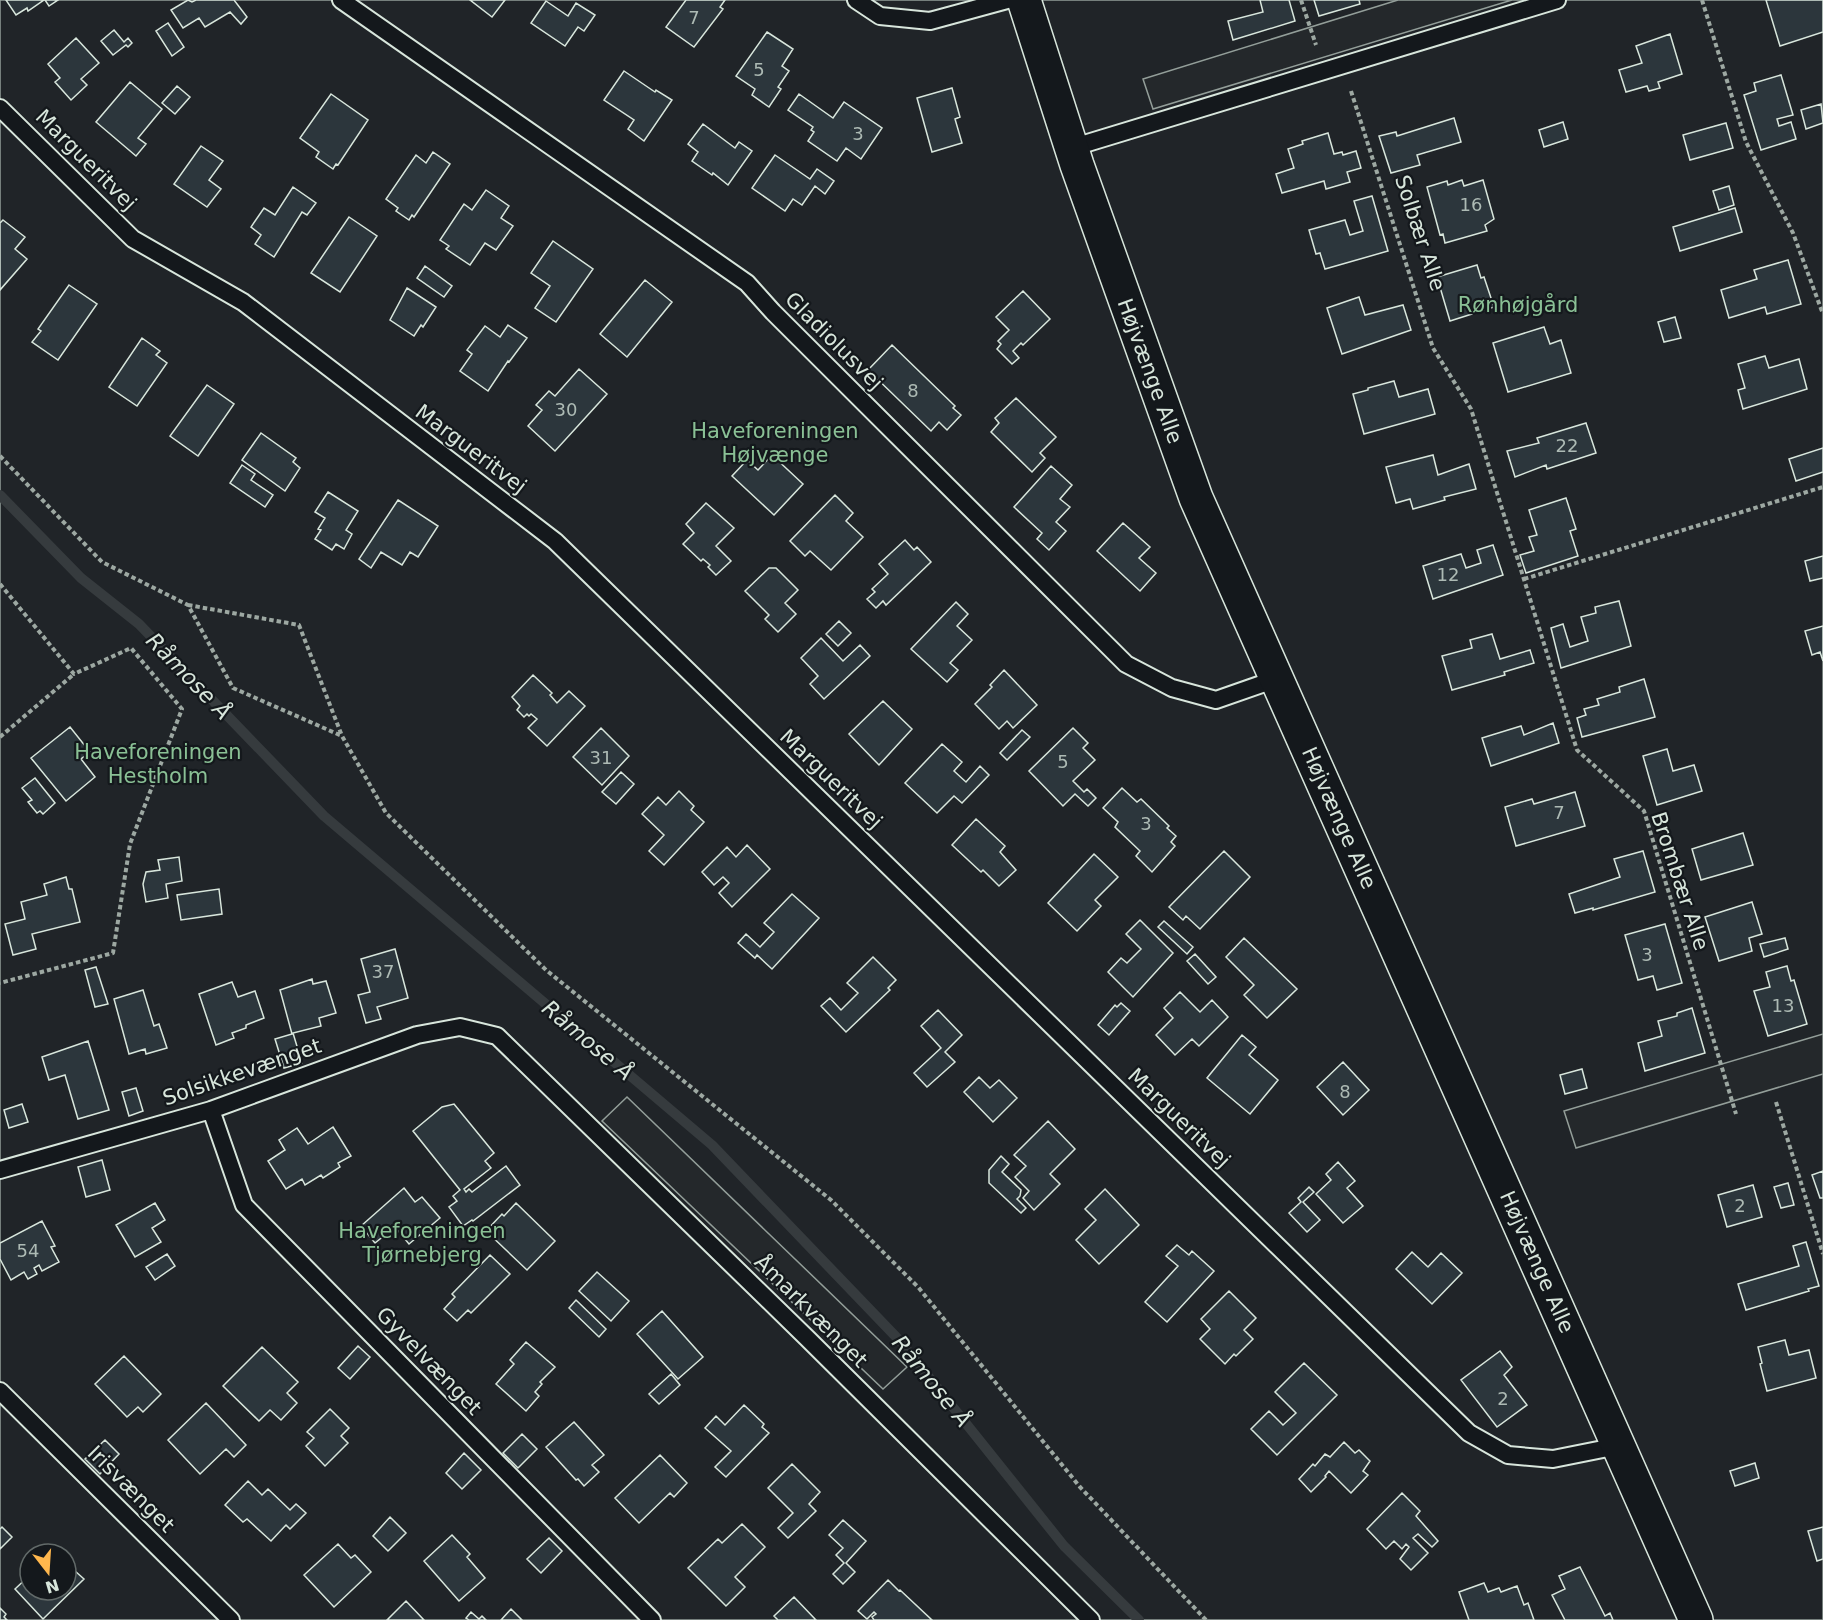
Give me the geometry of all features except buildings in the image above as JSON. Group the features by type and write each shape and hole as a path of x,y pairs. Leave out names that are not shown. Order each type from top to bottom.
{"street":[{"name":"Højvænge Alle","path":"1024,0 1071,148 1196,498 1696,1620"}],"lane":[{"name":"Gladiolusvej","path":"341,0 747,283 773,312 1126,664 1172,688 1216,700 1276,679"},
{"path":"856,0 880,15 930,21 1007,0"},
{"path":"1071,148 1557,0"},
{"name":"Margueritvej","path":"0,108 133,239 243,302 555,541 1469,1433 1508,1455 1553,1460 1618,1446"},
{"name":"Solsikkevænget","path":"0,1170 212,1110 417,1035 460,1027 497,1036"},
{"name":"Åmarkvænget","path":"497,1036 807,1338 1091,1620"},
{"name":"Gyvelvænget","path":"212,1110 244,1204 652,1620"},
{"name":"Irisvænget","path":"0,1391 231,1620"}],"path":[{"path":"1301,0 1324,71"},
{"path":"1702,0 1746,142 1793,233 1823,314"},
{"name":"Solbær Alle","path":"1343,66 1433,348 1471,409 1524,579"},
{"path":"0,456 102,562 188,605 299,625 342,736 386,813 546,970 831,1200 918,1287 1080,1487 1206,1620"},
{"path":"1524,579 1823,487"},
{"name":"Brombær Alle","path":"1524,579 1577,750 1644,811 1736,1114"},
{"path":"0,584 74,674"},
{"path":"188,605 233,688 342,736"},
{"path":"0,737 74,674 131,648 182,708 130,844 113,954 0,982"},
{"path":"1776,1102 1823,1254"}],"green space":[{"path":"0,0 1823,0 1823,1620 0,1620"}],"shaded area":[{"path":"1398,0 1512,0 1153,109 1143,79"},
{"path":"1823,1034 1823,1074 1576,1148 1564,1111"},
{"path":"627,1097 907,1367 883,1389 602,1121"}],"waterway":[{"name":"Råmose Å","path":"0,495 81,578 139,624 324,816 712,1145 900,1341 1064,1546 1139,1620"}],"park label":[{"name":"Rønhøjgård","path":"1518,305"},
{"name":"Haveforeningen Højvænge","path":"775,443"},
{"name":"Haveforeningen Hestholm","path":"158,764"},
{"name":"Haveforeningen Tjørnebjerg","path":"422,1243"}]}
